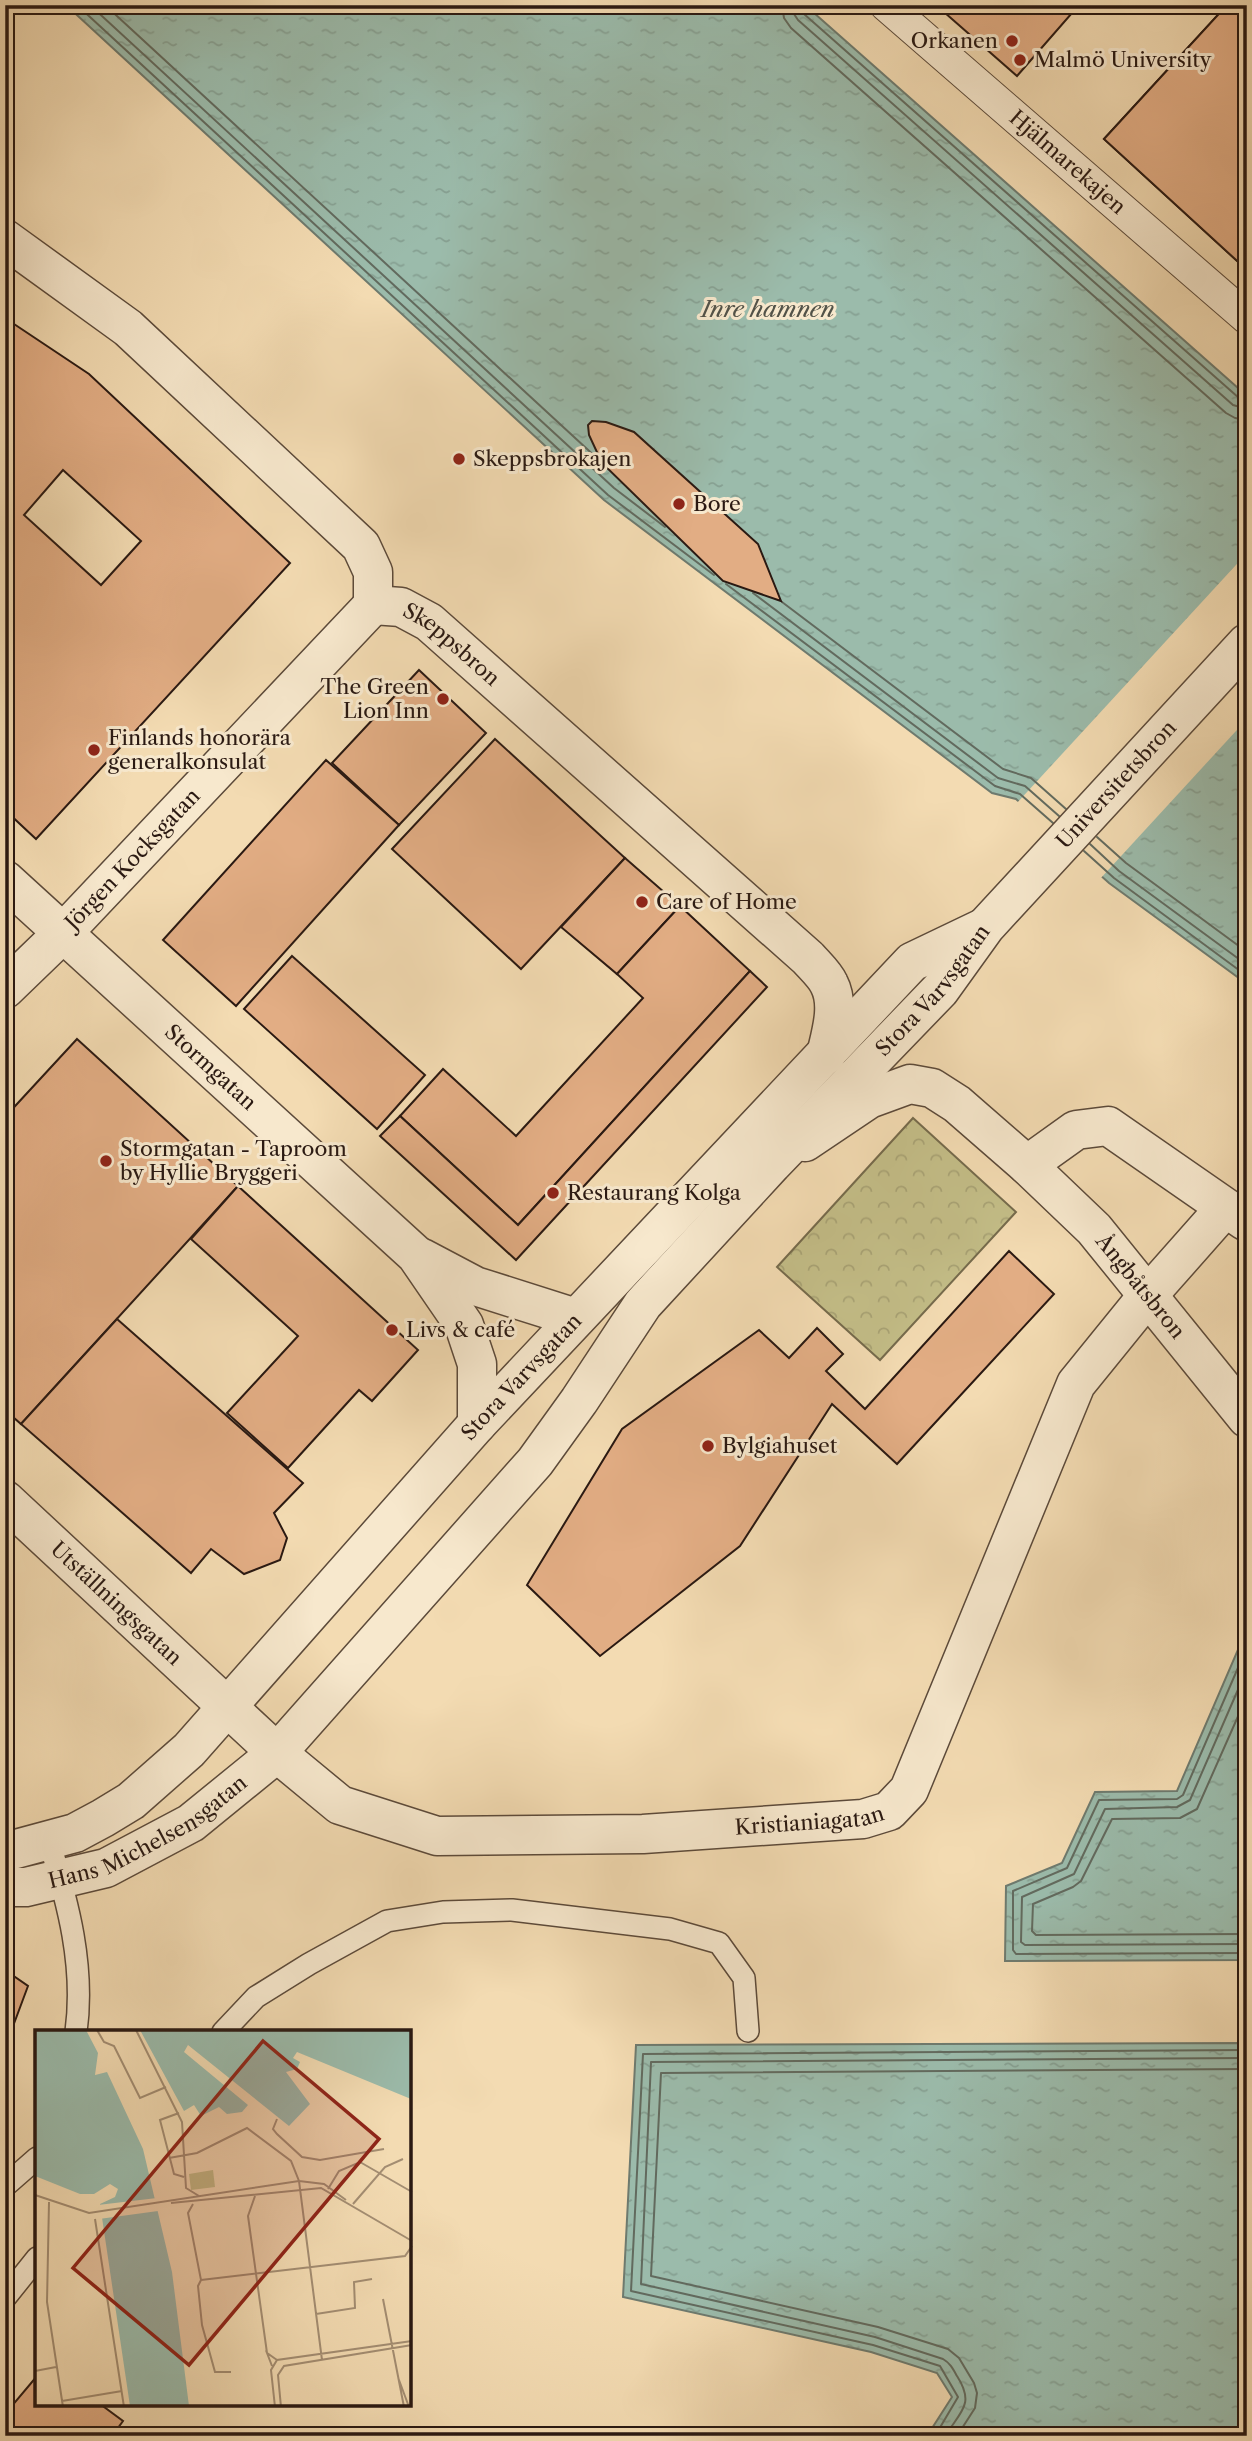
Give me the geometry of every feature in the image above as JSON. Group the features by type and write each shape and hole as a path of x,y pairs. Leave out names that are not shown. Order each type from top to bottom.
{"street":[{"name":"Hjälmarekajen","path":"886,5 1247,318"},
{"name":"Skeppsbron","path":"5,239 128,328 361,545 373,572 373,605 401,607 429,622 808,958 830,985 834,1006 833,1027 826,1055"},
{"name":"Jörgen Kocksgatan","path":"5,989 62,934 373,605"},
{"name":"Universitetsbron","path":"986,926 1247,643"},
{"name":"Stormgatan","path":"5,880 416,1255 464,1325 477,1364 477,1423"},
{"name":"Stora Varvsgatan","path":"227,1705 477,1423 912,962 986,926"},
{"name":"Stora Varvsgatan","path":"277,1753 536,1462 643,1304 772,1164 940,990 986,926"},
{"name":"Ångbåtsbron","path":"772,1164 869,1099 910,1084 932,1088 957,1104 1027,1165 1094,1229 1247,1418"},
{"path":"1027,1165 1076,1130 1108,1126 1236,1215"},
{"name":"Kristianiagatan","path":"227,1705 277,1753 340,1805 437,1836 643,1834 863,1819 888,1811 909,1790 927,1752 1076,1384 1149,1294 1236,1215"},
{"name":"Stormgatan","path":"416,1255 475,1286 576,1318"},
{"name":"Utställningsgatan","path":"5,1500 227,1705"},
{"name":"Hans Michelsensgatan","path":"5,1852 75,1833 131,1801 190,1750 227,1705"},
{"name":"Hans Michelsensgatan","path":"5,1887 26,1887 106,1868 191,1823 277,1753"}],"lane":[{"path":"49,1841 71,1914 77,1966 76,2030"},
{"path":"225,2030 256,1997 387,1921 443,1912 512,1910 670,1929 719,1943 744,1978 748,2031"},
{"path":"5,2186 35,2160"},
{"path":"5,2298 35,2260"}],"green space":[{"path":"913,1118 1016,1212 880,1360 777,1267"}],"water":[{"name":"Inre hamnen","path":"66,5 805,5 1247,396 1247,984 1109,883 1016,799 992,793 604,500"},
{"path":"1243,1638 1247,1640 1247,1960 1005,1961 1006,1886 1062,1863 1095,1792 1177,1791"},
{"path":"1247,2043 1247,2436 927,2436 952,2397 937,2373 871,2352 623,2297 636,2045"}],"pier":[{"path":"1247,553 1247,719 1100,879 1016,804"},
{"path":"1064,2426 1089,2429 1099,2436 1046,2436"}],"building":[{"name":"Orkanen","path":"936,5 1079,5 1017,76"},
{"path":"1227,5 1247,5 1247,270 1104,139"},
{"path":"1227,5 1247,5 1247,270 1104,139"},
{"path":"5,318 89,374 290,563 36,839 5,810","holes":["63,470 141,541 101,585 24,515"]},
{"name":"Bore","path":"592,421 606,422 634,432 758,544 781,601 723,581 602,463 589,435 588,425"},
{"path":"419,670 486,733 399,825 332,763"},
{"path":"495,739 625,858 521,969 392,849"},
{"path":"326,760 399,825 236,1006 163,940"},
{"path":"625,858 680,906 617,974 561,927"},
{"path":"680,906 750,971 518,1225 400,1116 443,1069 516,1136 643,998 617,974"},
{"path":"292,956 425,1075 377,1129 244,1009"},
{"path":"750,971 767,987 516,1260 380,1136 400,1116 518,1225"},
{"path":"77,1039 238,1186 21,1424 5,1410 5,1117"},
{"path":"238,1186 418,1350 372,1401 359,1390 288,1468 227,1413 298,1336 191,1239"},
{"name":"Bylgiahuset","path":"1009,1251 1054,1294 897,1464 832,1404 740,1546 600,1656 527,1585 622,1429 759,1330 789,1358 817,1328 843,1354 826,1371 865,1409"},
{"path":"117,1319 303,1483 274,1513 287,1538 280,1560 244,1574 211,1549 191,1573 21,1424"},
{"path":"5,1970 28,1986 12,2029 5,2028"},
{"path":"35,2378 35,2406 103,2406 123,2421 112,2436 5,2436 5,2414"}],"place":[{"name":"Orkanen","path":"1012,41"},
{"name":"Malmö University","path":"1020,60"},
{"name":"Skeppsbrokajen","path":"459,459"},
{"name":"Bore","path":"679,504"},
{"name":"The Green Lion Inn","path":"443,699"},
{"name":"Finlands honorära generalkonsulat","path":"94,750"},
{"name":"Care of Home","path":"642,902"},
{"name":"Stormgatan - Taproom by Hyllie Bryggeri","path":"106,1161"},
{"name":"Restaurang Kolga","path":"553,1193"},
{"name":"Livs & café","path":"392,1330"},
{"name":"Bylgiahuset","path":"708,1446"}]}
